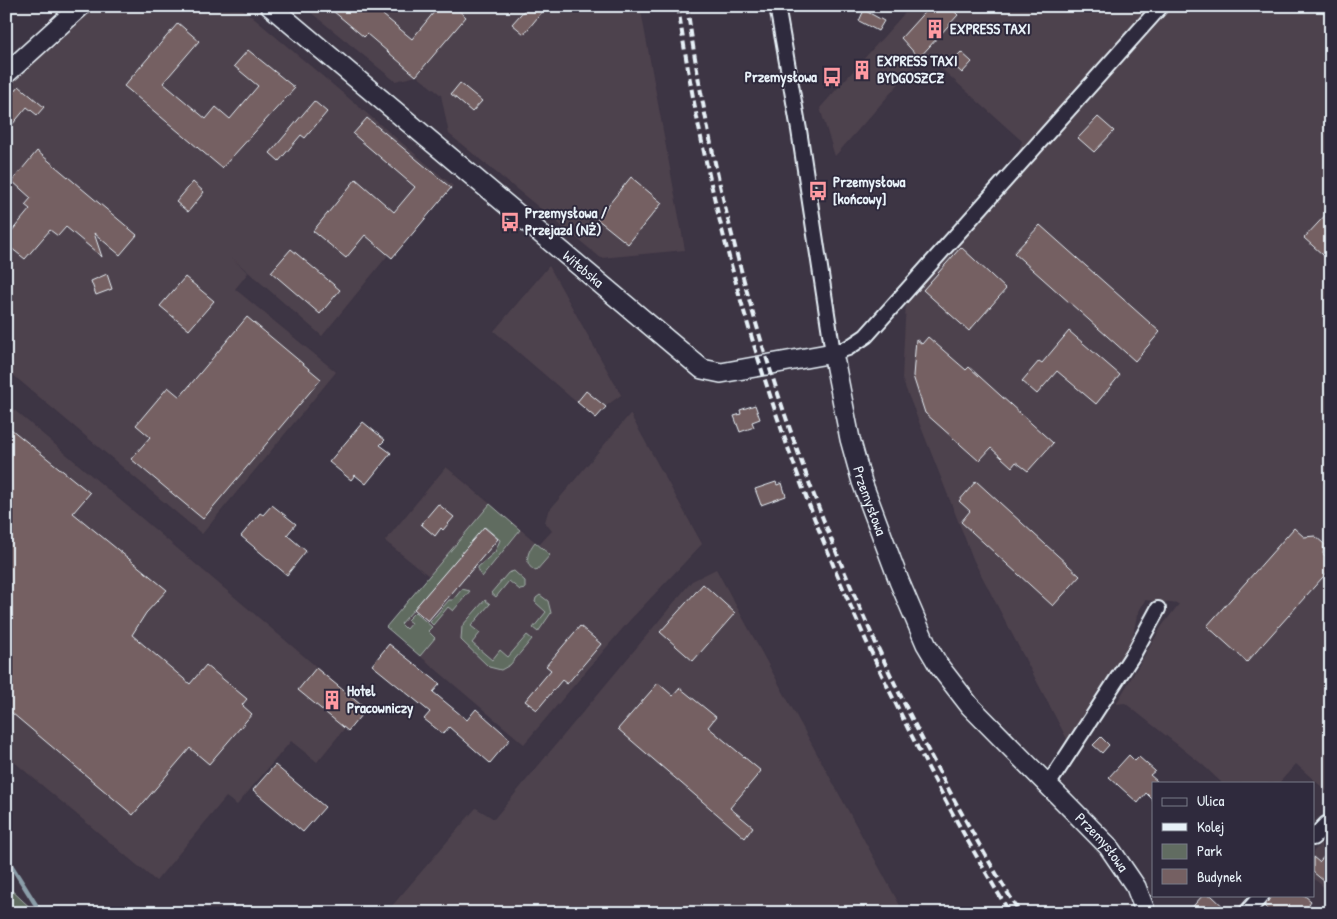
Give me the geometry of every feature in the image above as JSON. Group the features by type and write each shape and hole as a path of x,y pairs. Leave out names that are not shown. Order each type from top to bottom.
{"street":[{"path":"6,74 80,6"},
{"name":"Witebska","path":"270,6 702,368 721,373 833,353"},
{"name":"Przemysłowa","path":"777,6 799,130 833,353 850,439 862,482 899,581 926,644 939,666 970,706 1108,846 1136,887 1146,913"},
{"path":"833,353 848,348 866,336 1162,6"},
{"path":"1048,785 1134,653 1158,609"},
{"path":"1314,837 1326,824"},
{"path":"1246,913 1261,896"}],"shaded area":[{"path":"94,6 239,6 453,186 392,258 388,255 322,336 232,258 248,273 235,289 336,372 202,534 6,369 6,87"},
{"path":"303,6 640,6 685,250 601,258 449,134 441,95 417,76 395,81"},
{"path":"911,6 1331,6 1331,795 1296,764 1280,782 1221,782 1203,765 1125,703 1116,704 1162,626 1179,604 1145,600 1137,615 1132,640 1067,739 974,561 902,379 906,301 1007,189 1022,141 925,54 835,156 820,108"},
{"path":"549,266 621,395 606,406 596,419 494,331"},
{"path":"6,403 366,709 348,731 344,729 317,762 291,741 237,805 226,797 156,881 6,755"},
{"path":"630,414 702,544 629,621 524,744 386,627 429,576 385,541 446,467 539,545 552,531 545,522 548,512"},
{"path":"716,569 904,913 386,913 476,808 494,819 692,581"},
{"path":"1331,833 1331,893 1314,879 1314,851"}],"green space":[{"path":"490,504 520,530 482,577 478,567 495,552 500,540 485,527 401,624 406,629 411,623 407,620 415,612 432,627 428,631 435,638 420,656 386,627"},
{"path":"535,542 550,555 536,571 528,562 528,554"},
{"path":"514,571 525,581 525,589 520,590 509,581 496,597 491,593 508,573"},
{"path":"462,589 470,591 453,611 448,607 433,625 430,622 449,600 453,600"},
{"path":"540,595 548,601 551,613 538,632 533,628 546,612 535,602 536,598"},
{"path":"485,600 490,604 471,626 480,633 472,643 492,660 500,650 508,657 527,635 532,639 510,665 501,670 489,667 461,640 462,626"},
{"path":"7,886 36,913 6,913"}],"building":[{"path":"327,6 390,6 383,15 412,39 439,6 454,6 466,17 416,76 367,34 364,37"},
{"path":"528,6 547,6 524,34 512,24"},
{"path":"930,6 949,6 958,15 919,58 901,38"},
{"path":"864,10 884,21 878,31 859,21"},
{"path":"178,23 199,41 163,83 206,119 216,107 230,119 258,86 234,66 248,50 295,88 222,168 124,86"},
{"path":"961,52 972,62 962,73 951,63"},
{"path":"460,83 482,101 472,112 451,94"},
{"path":"19,86 44,107 37,115 27,107 6,132 6,102"},
{"path":"314,101 327,112 305,138 301,135 279,161 270,153"},
{"path":"1098,117 1114,131 1094,152 1078,138"},
{"path":"367,118 451,188 392,258 365,235 346,258 313,231 356,179 394,212 415,187 353,134"},
{"path":"37,151 137,235 120,255 94,233 102,257 66,227 58,236 50,230 25,259 6,244 6,238 30,209 25,205 31,198 12,181"},
{"path":"631,177 662,203 628,244 597,219"},
{"path":"193,182 204,192 188,212 176,202"},
{"path":"1331,209 1331,262 1304,238"},
{"path":"1040,225 1160,332 1135,361 1014,253"},
{"path":"961,247 1006,289 969,331 923,290"},
{"path":"291,249 340,290 320,314 271,272"},
{"path":"107,274 112,289 96,295 91,281"},
{"path":"185,277 214,301 189,330 160,306"},
{"path":"247,317 321,379 203,519 131,459 150,437 136,425 168,387 180,397"},
{"path":"1069,331 1120,375 1096,404 1057,371 1037,394 1022,381 1039,361 1042,363"},
{"path":"928,337 966,370 969,367 1053,443 1028,471 1016,462 1012,467 991,448 979,461 925,413 913,376 916,339 922,344"},
{"path":"586,391 606,407 596,418 577,402"},
{"path":"755,405 760,419 752,422 754,427 740,432 734,416 741,414 740,410"},
{"path":"363,422 385,440 380,445 391,453 366,484 355,475 351,480 329,462"},
{"path":"11,429 90,493 73,513 167,590 146,613 132,635 190,684 206,665 247,699 242,705 252,714 209,764 190,748 133,815 6,708 6,435"},
{"path":"976,481 1080,576 1053,606 961,522 970,511 959,501"},
{"path":"776,482 777,485 782,483 786,496 761,505 755,489"},
{"path":"438,504 454,517 435,536 421,524"},
{"path":"272,505 296,524 287,535 306,551 287,575 241,536 260,513 263,515"},
{"path":"484,527 498,539 428,621 414,609"},
{"path":"1294,528 1304,537 1315,536 1324,544 1323,554 1331,561 1331,568 1247,662 1207,626"},
{"path":"703,584 735,613 693,661 660,632"},
{"path":"580,626 601,644 567,684 562,680 537,710 525,701 551,670 546,666"},
{"path":"389,644 440,684 433,692 467,720 476,709 510,739 490,763 449,727 443,734 424,719 430,712 372,665"},
{"name":"Hotel Pracowniczy","path":"316,668 366,709 348,731 298,690"},
{"path":"658,683 673,696 680,688 716,717 708,727 761,771 730,808 753,827 745,838 618,729"},
{"path":"1101,737 1109,745 1102,753 1093,745"},
{"path":"1129,755 1135,761 1139,757 1155,771 1150,775 1157,781 1152,782 1152,799 1146,793 1138,803 1109,777"},
{"path":"275,765 325,807 303,832 253,790"},
{"path":"1331,849 1331,887 1314,873 1314,858 1319,862"},
{"path":"1202,896 1212,896 1230,913 1187,913"},
{"path":"1270,896 1305,896 1311,901 1309,904 1318,913 1271,913 1264,906"}],"waterway":[{"path":"6,857 41,913"}],"railway":[{"path":"678,6 699,126 726,244 759,361 798,476 843,589 894,700 949,808 1010,913"},
{"path":"687,6 707,126 734,244 768,361 807,477 852,590 903,701 959,808 1020,913"}],"place":[{"name":"EXPRESS TAXI","path":"935,29"},
{"name":"EXPRESS TAXI BYDGOSZCZ","path":"862,70"},
{"name":"Przemysłowa","path":"832,77"},
{"name":"Przemysłowa [końcowy]","path":"818,191"},
{"name":"Przemysłowa / Przejazd (NŻ)","path":"510,222"},
{"name":"Hotel Pracowniczy","path":"332,700"}]}
